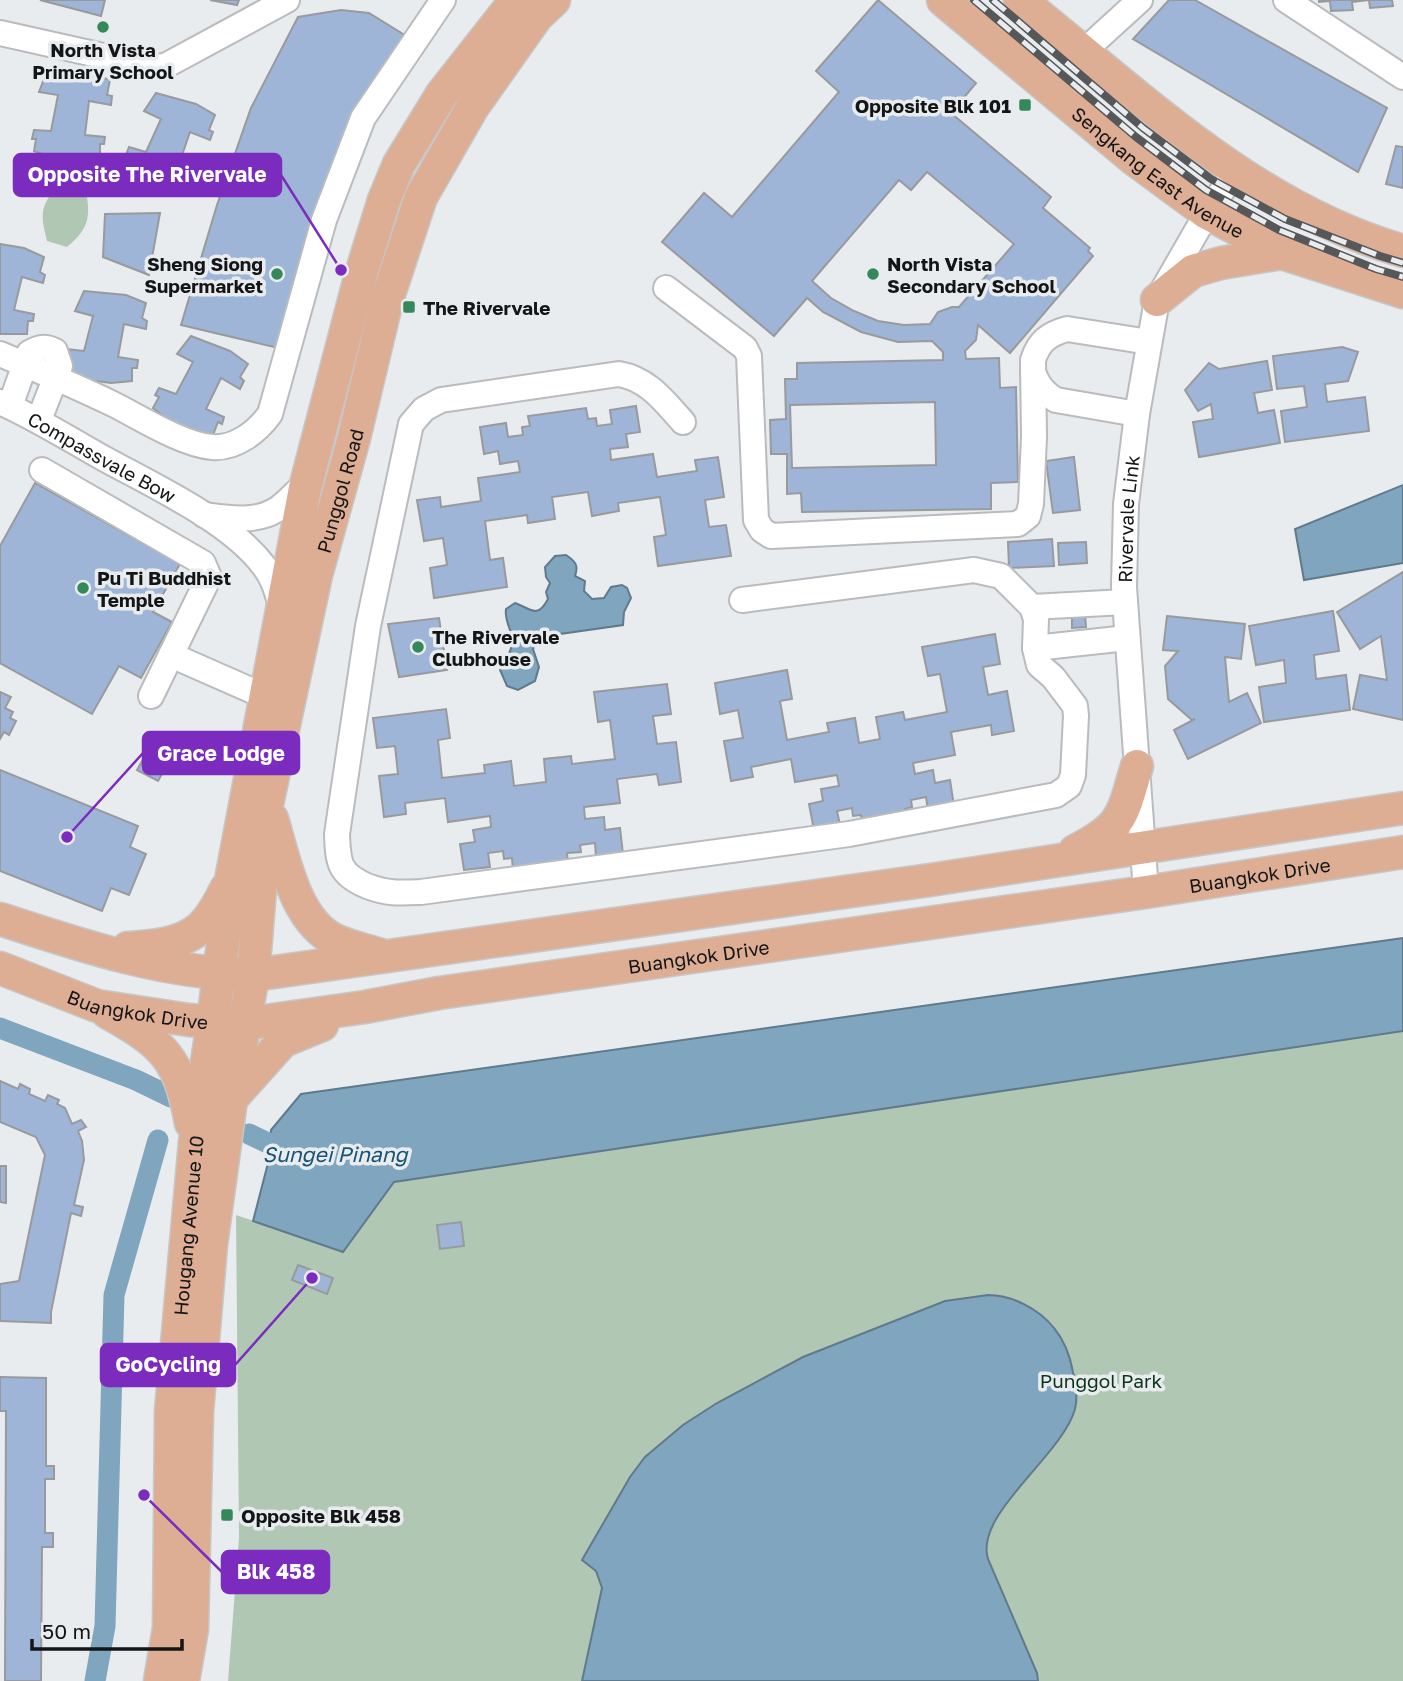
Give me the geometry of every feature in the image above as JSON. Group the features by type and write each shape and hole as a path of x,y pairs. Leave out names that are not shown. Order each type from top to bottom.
{"main road":[{"name":"Punggol Road","path":"228,1023 220,974 231,880 306,484 361,274 394,176 442,94 516,0"},
{"name":"Punggol Road","path":"228,1023 253,975 267,804 316,575 354,438 387,300 421,197 472,108 537,16 554,0"},
{"name":"Sengkang East Avenue","path":"943,0 1135,160 1207,213 1282,253 1403,292"},
{"path":"1020,0 1174,128 1236,169 1307,212 1403,251"},
{"path":"1157,300 1193,271 1221,263 1282,253"},
{"path":"1062,859 1108,833 1122,814 1137,766"},
{"path":"267,804 297,896 307,917 334,940 387,957"},
{"path":"0,919 81,946 197,972 253,975 1403,808"},
{"name":"Buangkok Drive","path":"0,968 97,1006 228,1023 365,1007 439,993 1146,892 1403,852"},
{"path":"81,946 126,948 166,945 190,935 208,920 231,880"},
{"path":"97,1006 137,1029 171,1058 185,1087 195,1142"},
{"path":"231,1100 283,1041 365,1007"},
{"name":"Hougang Avenue 10","path":"183,1681 192,1629 197,1412 201,1358 211,1245 231,1100 228,1023"},
{"name":"Hougang Avenue 10","path":"160,1681 169,1628 171,1411 195,1142 228,1023"}],"street":[{"path":"0,33 119,61 152,67 165,66 287,0"},
{"path":"1084,51 1140,0"},
{"path":"1286,0 1403,77"},
{"path":"0,354 56,377 182,438 210,447 222,447 255,432 270,414 324,220 363,118 432,3"},
{"name":"Rivervale Link","path":"1146,892 1125,602 1126,504 1137,414 1157,300 1207,213 1236,169"},
{"path":"666,288 745,348 749,356 756,520 762,530 771,536 1018,524 1028,516 1031,504 1033,360 1037,348 1045,338 1055,332 1067,330 1149,342"},
{"path":"5,404 25,364"},
{"path":"1033,372 1037,384 1056,400 1137,414"},
{"path":"683,422 651,388 631,376 619,374 441,400 424,409 411,424 368,626 337,834 340,863 349,878 386,893 421,892 849,834 1056,795 1069,786 1073,775 1075,706 1039,665 1035,648 1036,619 1032,607 1001,576 974,570 742,600"},
{"path":"39,420 56,377"},
{"name":"Compassvale Bow","path":"5,404 39,420 204,514 263,564 274,582 282,610"},
{"path":"71,440 47,473 203,563 209,577 151,695"},
{"name":"Compassvale Bow","path":"204,514 227,519 260,517 274,511 306,484"},
{"path":"1032,607 1125,602"},
{"path":"1035,648 1127,638"},
{"path":"171,655 264,696"}],"green space":[{"path":"62,181 85,187 88,206 84,227 67,247 47,241 43,222 46,202"},
{"name":"Punggol Park","path":"1403,1031 1403,1681 228,1681 239,1538 236,1215 343,1251 393,1182"}],"water":[{"path":"1403,485 1403,563 1304,580 1295,529"},
{"path":"566,555 575,564 575,576 585,581 584,591 592,599 604,598 611,587 622,585 627,588 631,598 624,612 623,625 539,637 533,649 539,667 535,681 518,690 507,686 500,670 512,643 506,609 515,603 533,611 540,609 548,599 546,592 550,583 545,567 555,556"},
{"name":"Sungei Pinang","path":"1403,938 1403,1031 394,1182 343,1252 253,1221 268,1163 271,1130 301,1094"},
{"path":"988,1295 1015,1300 1048,1321 1066,1348 1076,1386 1075,1409 1067,1427 1006,1504 994,1523 987,1542 988,1559 1037,1673 1038,1681 582,1681 602,1588 596,1571 582,1560 630,1477 645,1457 683,1425 717,1403 803,1357 945,1301"}],"building":[{"path":"40,0 105,0 101,16"},
{"path":"210,0 239,0 237,5"},
{"path":"878,0 976,83 951,113 1051,197 1043,208 1090,248 1088,251 1093,256 1010,353 978,325 976,340 965,351 966,359 999,358 1000,388 1016,387 1018,482 991,483 991,509 802,512 801,493 787,494 787,454 771,454 770,420 786,419 785,379 797,379 797,363 943,360 943,352 932,341 898,342 861,332 823,312 807,298 774,336 662,242 704,193 732,217 839,92 816,71","holes":["927,172 1014,244 959,307 938,312 930,324 904,325 878,321 831,298 812,281 899,180 911,190","935,402 936,465 792,468 790,405"]},
{"path":"1169,0 1195,0 1387,108 1358,172 1133,39"},
{"path":"1319,0 1369,0 1352,2 1353,10 1331,11 1330,1"},
{"path":"1369,0 1392,0 1393,6 1370,8"},
{"path":"341,10 369,13 406,36 283,349 181,325 217,205 251,108 298,17"},
{"path":"47,71 89,73 110,80 107,95 112,96 111,105 89,101 85,135 105,137 104,144 100,144 100,158 58,160 34,151 34,130 51,131 58,95 39,92"},
{"path":"156,93 196,104 215,115 209,130 213,132 210,140 190,132 179,164 197,170 195,177 191,176 188,189 168,188 146,182 125,168 130,156 126,155 129,147 146,152 161,119 144,111"},
{"path":"1396,146 1403,147 1403,188 1386,184"},
{"path":"160,213 149,275 103,257 105,214"},
{"path":"0,244 24,248 44,257 40,272 45,275 43,283 22,277 14,310 34,314 33,321 28,321 27,334 0,334"},
{"path":"84,291 126,295 146,303 142,318 147,321 146,329 124,324 118,357 138,360 137,368 132,368 132,381 111,383 89,380 66,370 67,349 84,351 93,316 75,311"},
{"path":"191,336 230,351 248,364 240,377 244,381 240,389 221,378 206,409 224,417 222,424 218,422 213,435 193,432 172,423 153,408 159,397 155,395 159,388 176,394 193,362 177,354"},
{"path":"1342,347 1358,352 1348,381 1325,384 1327,402 1365,397 1369,431 1285,442 1281,411 1307,407 1304,386 1277,389 1273,356"},
{"path":"1267,361 1272,390 1254,393 1258,413 1274,410 1280,443 1199,457 1193,422 1213,419 1211,404 1198,411 1185,390 1209,363 1219,369"},
{"path":"636,406 640,432 626,434 628,447 610,449 611,460 653,454 657,477 697,471 695,460 718,457 724,497 705,500 709,527 726,525 731,556 658,566 654,537 666,535 660,497 618,503 619,511 592,516 588,492 552,497 555,519 528,523 527,515 485,521 490,560 503,558 507,587 434,598 430,568 447,565 443,538 424,541 417,500 440,497 441,507 481,501 478,478 520,472 518,461 500,464 498,451 484,454 480,427 506,423 508,437 523,435 522,427 530,426 528,416 586,408 588,419 596,418 597,426 612,424 610,410"},
{"path":"1074,457 1080,510 1053,513 1046,461"},
{"name":"Pu Ti Buddhist Temple","path":"35,483 180,564 153,612 172,622 141,678 119,666 92,714 0,663 0,546"},
{"path":"1052,539 1054,566 1009,568 1008,542"},
{"path":"1086,542 1087,563 1059,565 1058,543"},
{"path":"1403,572 1403,720 1353,709 1360,675 1387,680 1381,636 1360,649 1337,612"},
{"path":"1333,611 1339,651 1314,655 1316,679 1346,675 1350,710 1264,722 1259,687 1286,683 1284,660 1256,665 1249,626"},
{"path":"1072,615 1085,615 1086,627 1072,628"},
{"path":"1167,616 1245,624 1241,659 1225,657 1229,702 1247,693 1261,723 1188,759 1174,730 1195,719 1192,720 1168,699 1165,666 1178,651 1163,650"},
{"name":"The Rivervale Clubhouse","path":"439,618 447,670 399,677 388,624"},
{"path":"995,634 1000,664 983,667 988,695 1007,691 1014,731 992,735 991,725 951,732 955,755 913,763 915,774 933,770 935,783 950,780 954,806 928,811 926,797 911,800 912,807 905,809 906,819 863,827 861,815 853,816 852,808 837,811 840,825 814,830 809,804 823,801 821,789 839,786 837,775 795,782 791,759 751,767 753,777 731,781 724,741 743,738 738,710 720,714 715,683 787,670 792,699 780,701 787,740 829,732 827,723 855,718 859,743 880,739 876,717 903,712 905,720 947,712 940,674 928,676 922,647"},
{"path":"667,684 671,714 653,716 657,744 676,742 681,782 659,785 657,774 617,779 620,803 584,807 585,819 604,817 605,830 620,828 623,854 596,857 595,843 580,845 581,852 567,853 568,863 513,870 512,858 504,859 503,851 488,853 490,867 464,870 460,844 475,842 473,830 491,827 490,816 448,822 445,798 405,803 406,814 384,817 379,776 398,774 395,746 377,748 373,718 446,709 450,738 438,740 442,778 485,773 484,765 511,761 514,786 546,782 544,759 571,756 572,764 615,759 610,720 598,722 594,692"},
{"path":"0,692 11,697 5,708 13,712 10,718 16,721 9,735 4,732 0,739"},
{"path":"146,754 167,765 158,781 137,770"},
{"path":"0,770 138,826 130,847 146,854 129,895 111,888 102,911 0,871"},
{"path":"0,1081 18,1089 20,1084 30,1089 29,1094 45,1101 48,1095 59,1100 57,1104 65,1108 72,1124 81,1120 86,1127 78,1131 84,1160 74,1205 83,1207 81,1216 71,1213 51,1323 0,1321 0,1284 19,1281 45,1155 36,1137 0,1122"},
{"path":"0,1166 6,1166 6,1203 0,1202"},
{"path":"461,1222 464,1246 440,1249 437,1225"},
{"path":"298,1265 333,1278 327,1294 292,1280"},
{"path":"0,1377 46,1378 46,1466 54,1466 54,1479 45,1479 45,1533 53,1533 53,1547 42,1547 41,1681 5,1681 6,1411 0,1411"}],"waterway":[{"path":"0,1028 136,1080 171,1097"},
{"path":"249,1134 270,1144"},
{"path":"95,1681 105,1626 114,1295 158,1140"}],"railway":[{"path":"974,0 1136,137 1206,190 1279,230 1403,277"},
{"path":"993,0 1143,128 1211,179 1285,219 1403,263"}],"place":[{"name":"North Vista Primary School","path":"103,27"},
{"name":"Opposite Blk 101","path":"1025,105"},
{"name":"Opposite The Rivervale","path":"341,270"},
{"name":"Sheng Siong Supermarket","path":"277,274"},
{"name":"North Vista Secondary School","path":"873,274"},
{"name":"The Rivervale","path":"409,307"},
{"name":"Pu Ti Buddhist Temple","path":"83,588"},
{"name":"The Rivervale Clubhouse","path":"418,647"},
{"name":"Grace Lodge","path":"67,837"},
{"name":"GoCycling","path":"312,1278"},
{"name":"Blk 458","path":"144,1495"},
{"name":"Opposite Blk 458","path":"227,1515"}]}
